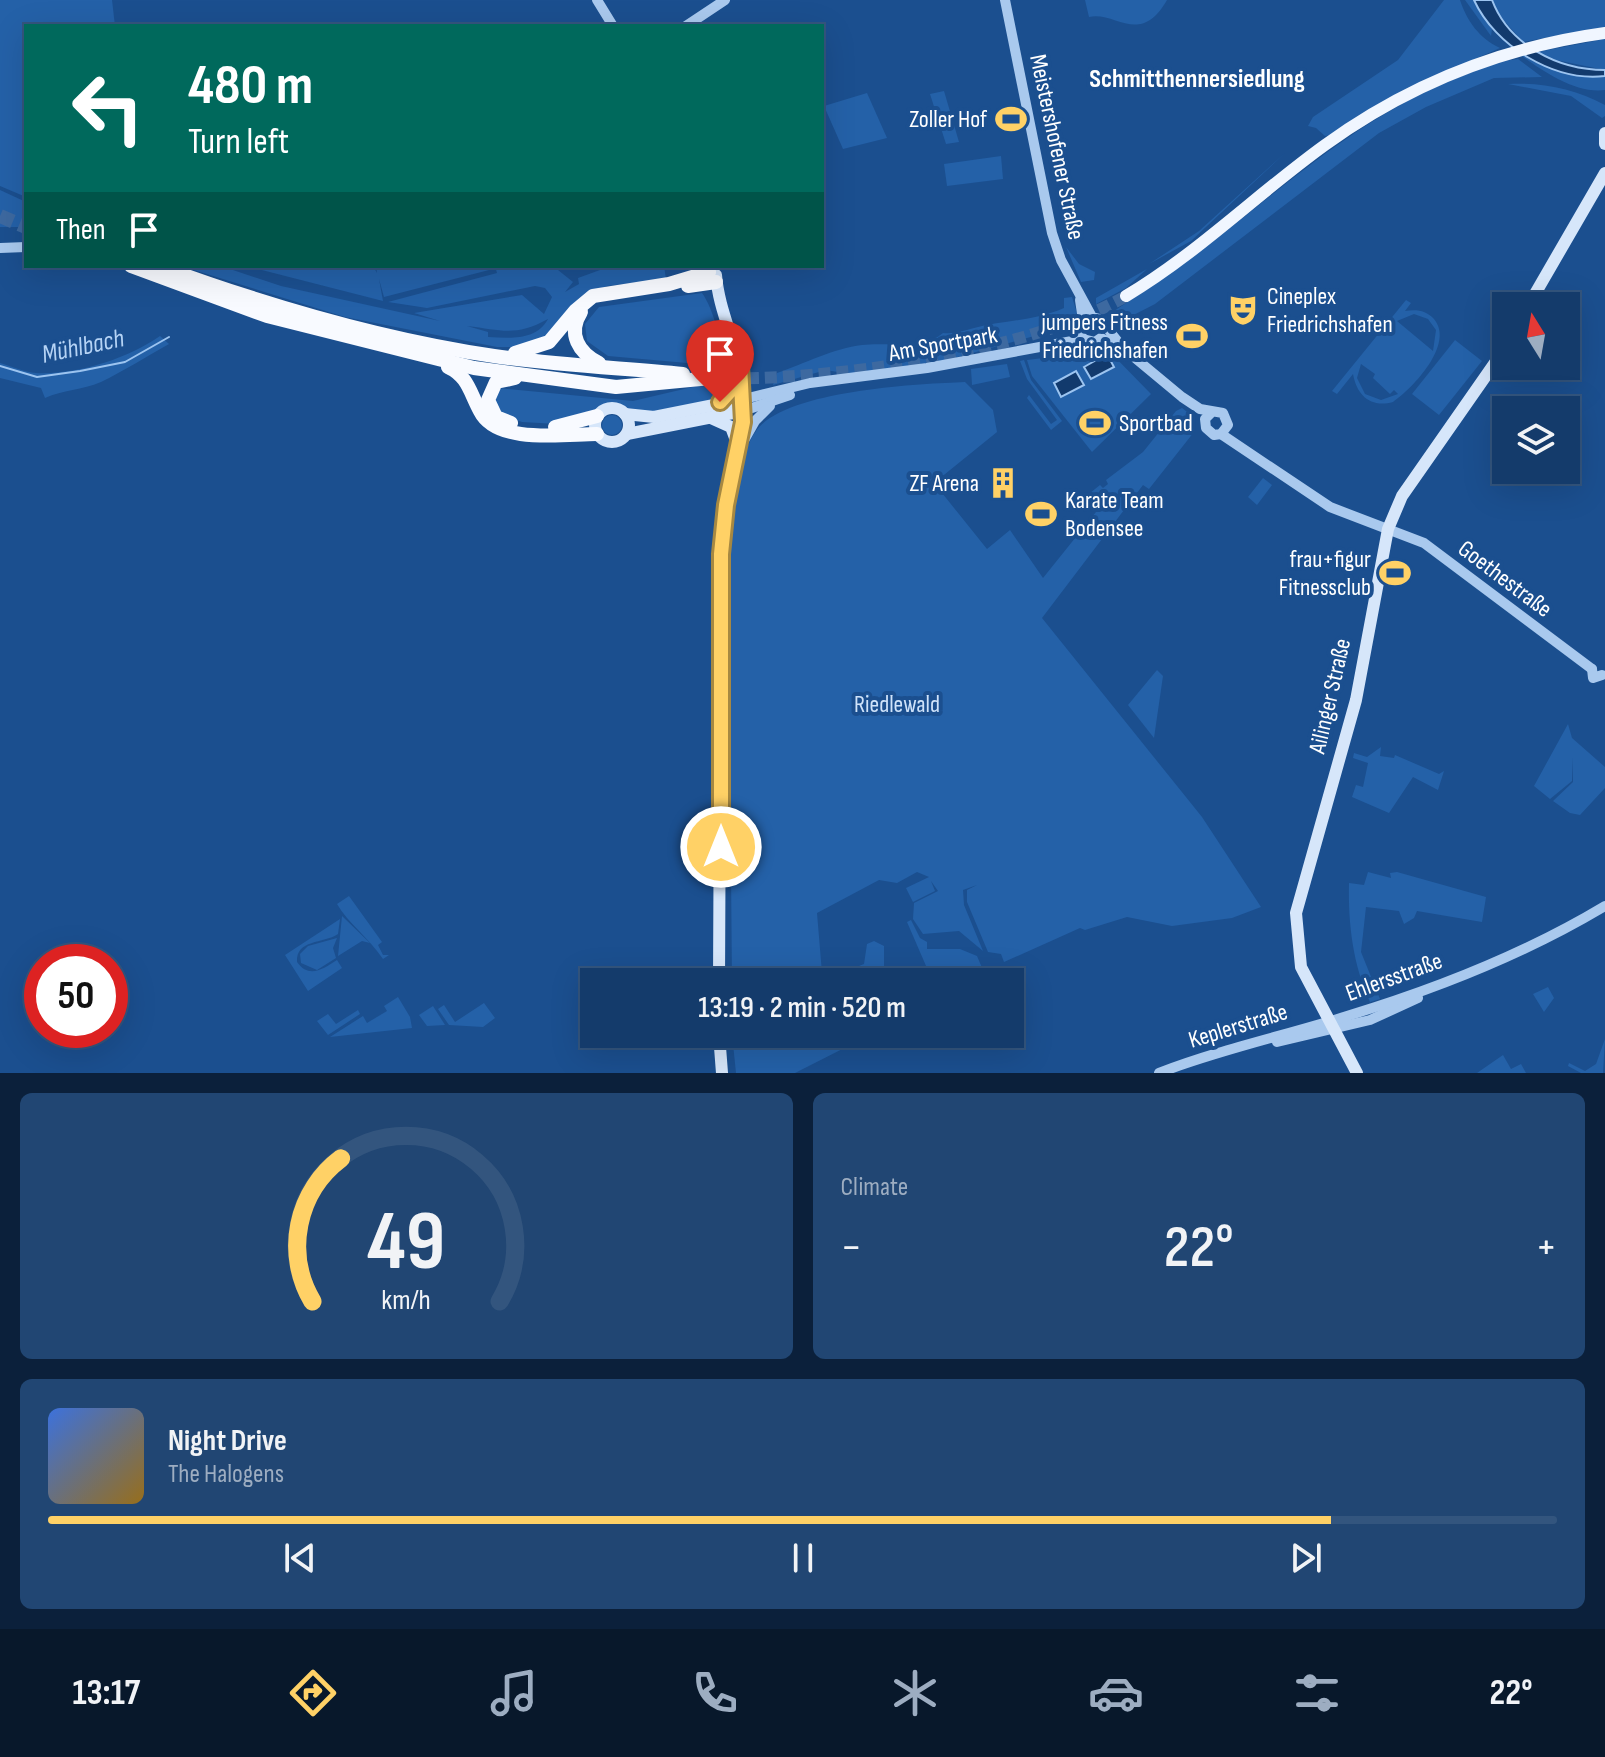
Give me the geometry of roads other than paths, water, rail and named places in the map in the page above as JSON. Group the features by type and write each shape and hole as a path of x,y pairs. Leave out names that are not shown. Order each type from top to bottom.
{"highway":[{"path":"136,268 255,312 413,355 543,379 623,388 711,378 492,356 331,322 165,268"},
{"path":"679,282 692,268"},
{"path":"492,356 532,350 549,342 593,296 679,282 713,271"},
{"path":"611,367 590,358 578,345 576,323 586,307 619,294 713,271"},
{"path":"413,355 460,373 481,414 496,428 549,435 597,434"},
{"path":"543,379 508,378 496,382 489,393 492,412 512,423 552,427 597,416"}],"main road":[{"path":"1126,296 1183,259 1352,126 1426,85 1503,55 1547,43 1605,33"},
{"path":"1605,133 1605,144"},
{"path":"1536,292 1605,173"},
{"path":"713,271 741,370 744,405 739,449 726,505 721,554 719,968"},
{"name":"Ailinger Straße","path":"1357,1073 1301,967 1296,913 1356,700 1388,529 1402,496 1492,367"},
{"path":"711,412 729,392 741,370"},
{"path":"739,449 731,427 711,412 642,418 613,408 597,416 597,434 612,443 627,434 711,412 744,405"},
{"path":"625,414 629,423 627,434"},
{"path":"720,1048 722,1070"}],"street":[{"path":"597,0 612,24"},
{"path":"689,24 725,0"},
{"name":"Meistershofener Straße","path":"1005,0 1052,233 1061,260 1081,297 1084,326 1091,342 1103,333"},
{"path":"0,248 24,247"},
{"name":"Meistershofener Straße","path":"1084,326 1100,319 1103,333 1192,404 1204,422"},
{"name":"Am Sportpark","path":"744,405 776,397 810,383 927,368 1048,344 1084,326"},
{"path":"739,449 755,421 776,397 754,389 741,370"},
{"name":"Meistershofener Straße","path":"1192,404 1212,412"},
{"path":"1224,431 1226,416 1212,412 1204,422 1210,433 1224,431 1315,499 1388,529"},
{"name":"Goethestraße","path":"1388,529 1424,543 1601,676"},
{"name":"Ehlersstraße","path":"1332,1025 1390,1012 1465,979 1473,972 1544,940 1605,906"},
{"name":"Keplerstraße","path":"1159,1073 1217,1051 1332,1025"},
{"name":"Keplerstraße","path":"1178,1073 1256,1046 1332,1025"}],"waterway":[{"name":"Mühlbach","path":"0,366 37,377 80,371 125,362 169,337"}],"tunnel":[{"path":"0,216 24,226"},
{"path":"711,378 810,375 924,360 1036,333 1084,316 1126,296"}],"place":[{"name":"Zoller Hof","path":"1011,119"},
{"name":"Cineplex Friedrichshafen","path":"1243,310"},
{"name":"jumpers Fitness Friedrichshafen","path":"1192,336"},
{"name":"Sportbad","path":"1095,423"},
{"name":"ZF Arena","path":"1003,483"},
{"name":"Karate Team Bodensee","path":"1041,514"},
{"name":"frau+figur Fitnessclub","path":"1395,573"}],"district":[{"name":"Schmitthennersiedlung","path":"1197,79"}],"park label":[{"name":"Riedlewald","path":"897,704"}]}
